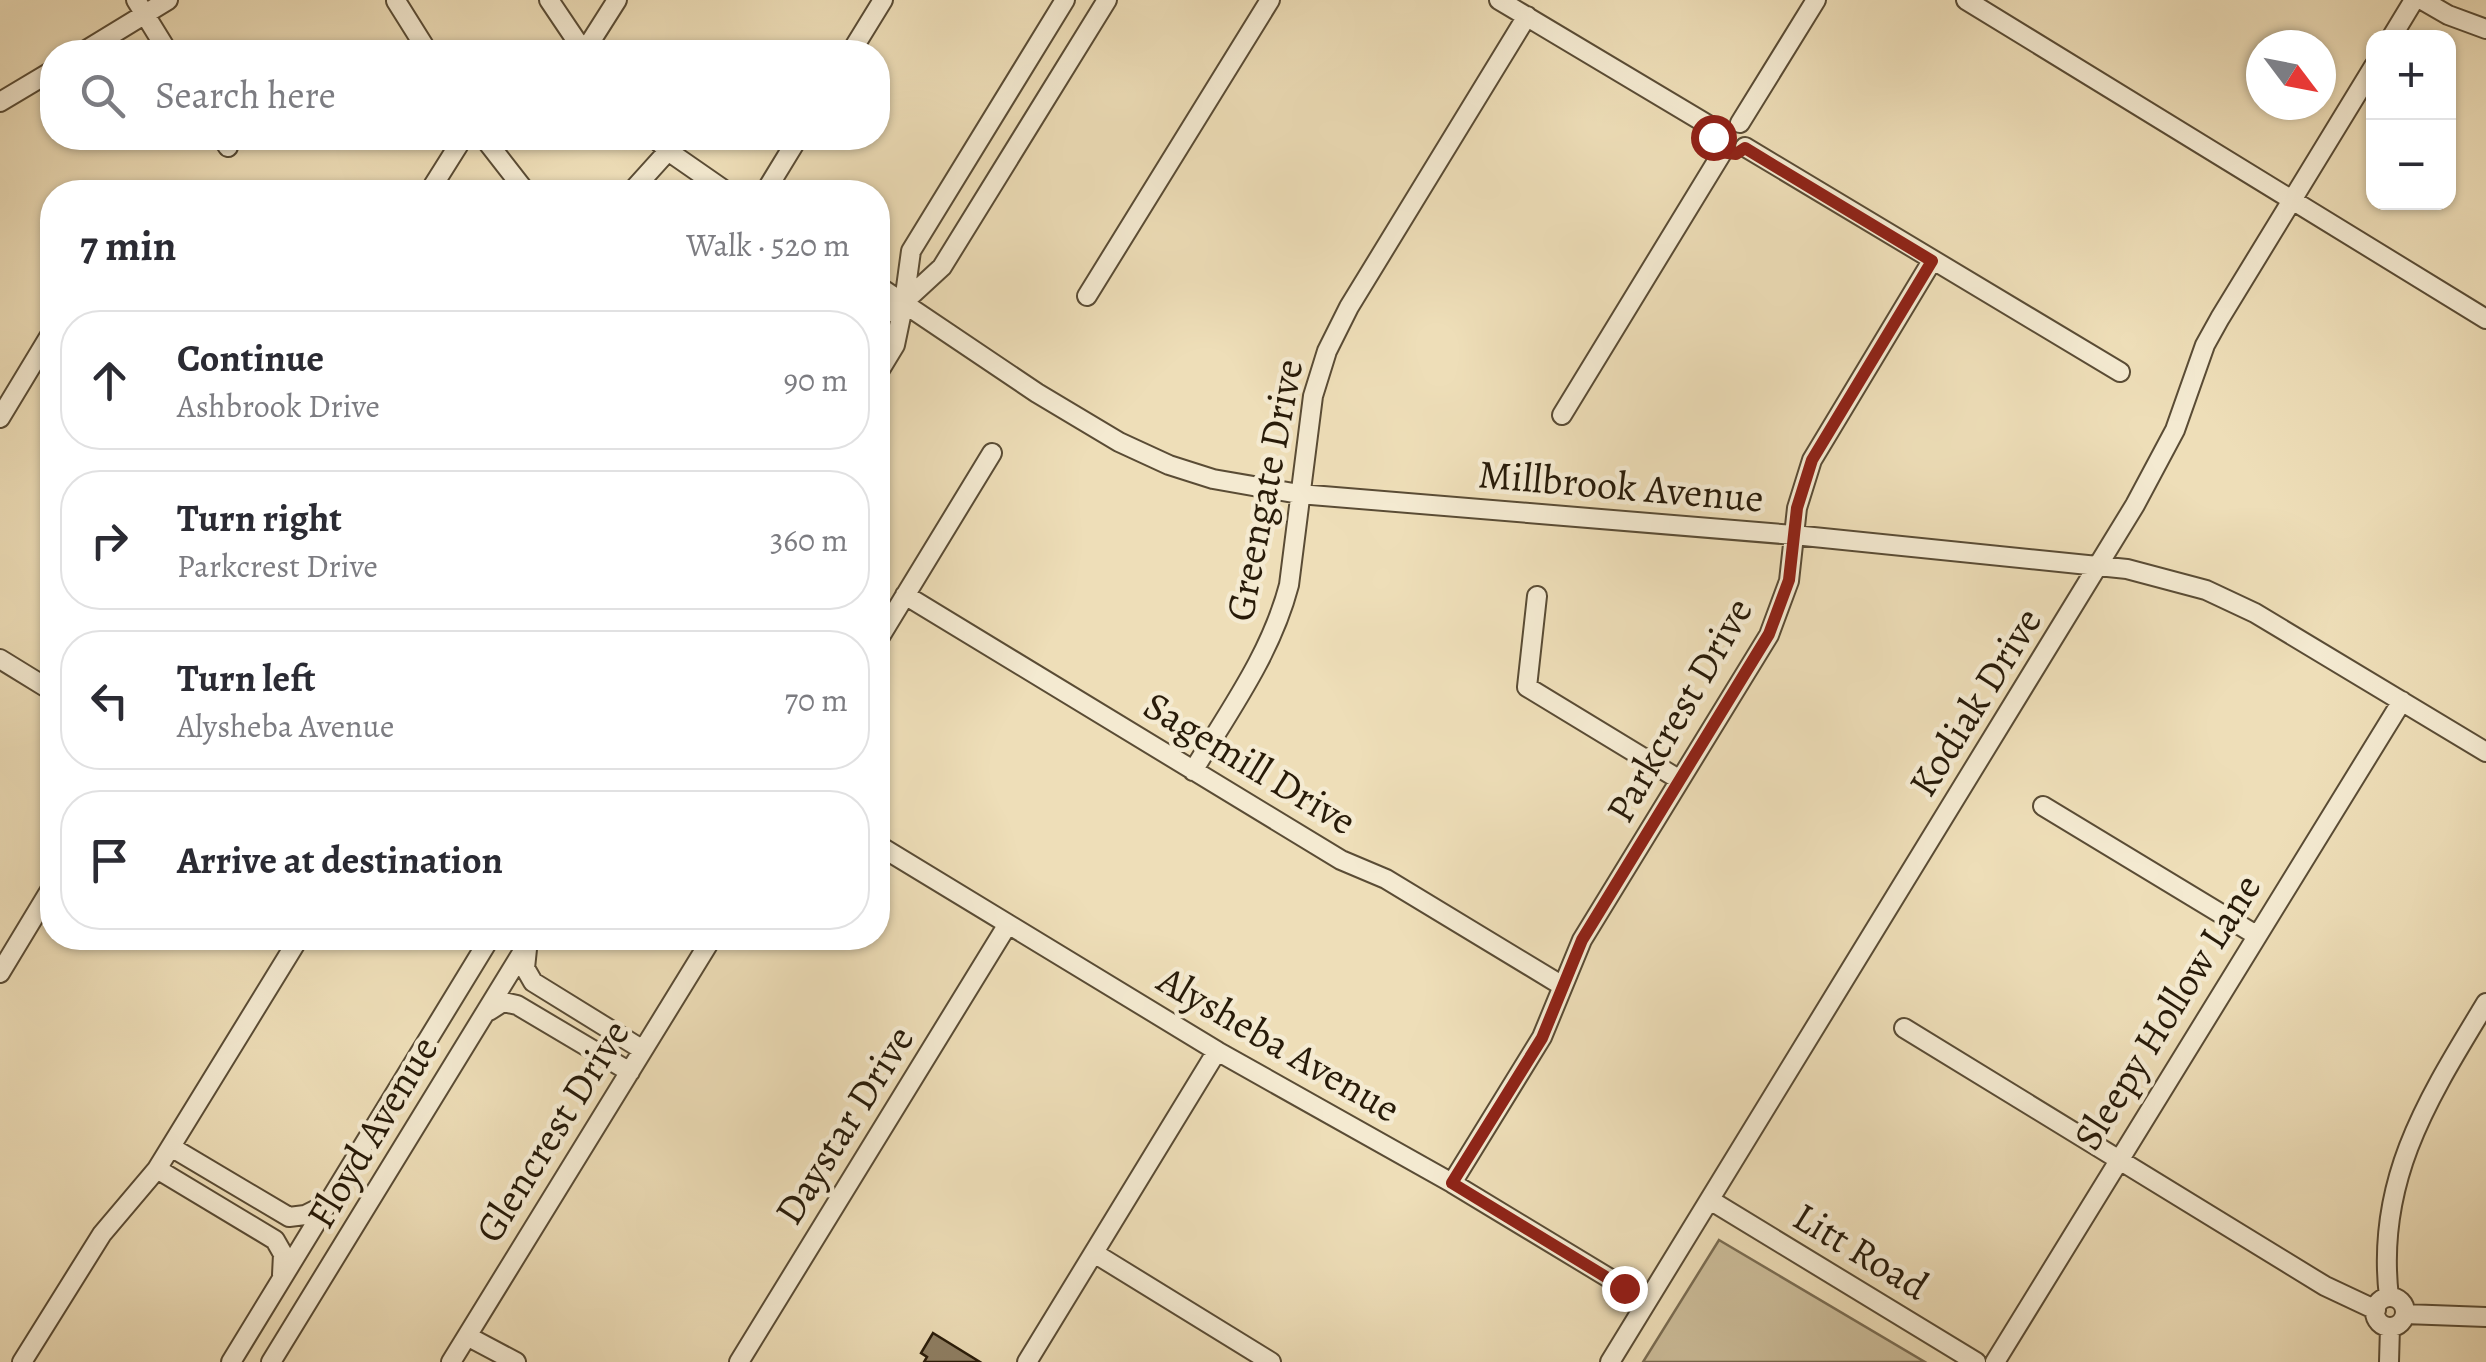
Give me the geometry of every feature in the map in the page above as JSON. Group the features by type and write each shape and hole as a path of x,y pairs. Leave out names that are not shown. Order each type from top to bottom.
{"street":[{"path":"98,40 140,7 168,0"},
{"path":"548,0 576,40"},
{"path":"592,40 617,0"},
{"path":"858,40 883,0"},
{"path":"890,353 904,302 911,251 1065,0"},
{"path":"890,311 942,268 1107,0"},
{"path":"1086,296 1270,0"},
{"path":"1499,0 1715,129"},
{"path":"1740,123 1816,0"},
{"path":"1966,0 2486,320"},
{"path":"2396,30 2414,0"},
{"path":"2422,0 2486,29"},
{"path":"396,1 420,40"},
{"path":"140,7 161,40"},
{"name":"Greengate Drive","path":"1192,771 1268,647 1281,616 1289,586 1313,396 1337,329 1527,16"},
{"path":"0,102 40,78"},
{"name":"Kodiak Drive","path":"1610,1362 2159,464 2205,345 2366,79"},
{"path":"1727,120 1740,123 1748,136 1745,148 1736,154 1722,153 1714,142 1715,129 1727,120"},
{"path":"1745,148 2120,372"},
{"path":"437,180 456,150"},
{"path":"493,150 517,180"},
{"path":"638,180 657,150"},
{"path":"669,150 710,180"},
{"path":"772,180 791,150"},
{"path":"1562,415 1722,153"},
{"name":"Parkcrest Drive","path":"1452,1183 1542,1038 1582,940 1778,618 1789,580 1797,508 1812,460 1932,261"},
{"name":"Millbrook Avenue","path":"890,293 1037,393 1119,442 1168,465 1212,479 1299,494 1794,536 2128,570 2232,601 2291,632 2486,752"},
{"path":"0,418 40,352"},
{"path":"890,620 992,453"},
{"name":"Sagemill Drive","path":"905,595 1341,860 1386,879 1561,984"},
{"path":"1537,596 1528,688 1680,780"},
{"path":"0,659 40,684"},
{"name":"Sleepy Hollow Lane","path":"1995,1362 2402,702"},
{"path":"2043,806 2256,935"},
{"name":"Alysheba Avenue","path":"890,852 1218,1052 1452,1183 1648,1301"},
{"path":"0,973 40,908"},
{"name":"Daystar Drive","path":"739,1362 1008,924"},
{"path":"22,1362 102,1234 157,1168 292,950"},
{"name":"Floyd Avenue","path":"230,1362 483,950"},
{"name":"Floyd Avenue","path":"271,1362 523,950"},
{"path":"528,950 525,968 533,982 643,1050"},
{"name":"Glencrest Drive","path":"451,1362 705,950"},
{"path":"484,1014 503,1002 516,1005 630,1072"},
{"path":"2486,1003 2410,1138 2394,1201 2387,1279 2377,1320 2486,1317"},
{"path":"1904,1028 2325,1286 2382,1303 2401,1302 2388,1362"},
{"path":"1027,1362 1218,1052"},
{"path":"170,1147 289,1217 306,1215 327,1204"},
{"path":"157,1168 274,1240 283,1254 282,1279"},
{"name":"Litt Road","path":"1710,1200 1976,1362"},
{"path":"1094,1253 1271,1362"},
{"path":"468,1336 516,1362"}],"shaded area":[{"path":"1719,1240 1925,1362 1643,1362"}],"building":[{"path":"933,1333 980,1362 924,1362 927,1357 921,1353"}],"route":[{"path":"1624,1288 1452,1183 1542,1038 1582,940 1778,618 1789,580 1797,508 1812,460 1932,261 1745,148 1736,154 1720,152 1713,137"}]}
